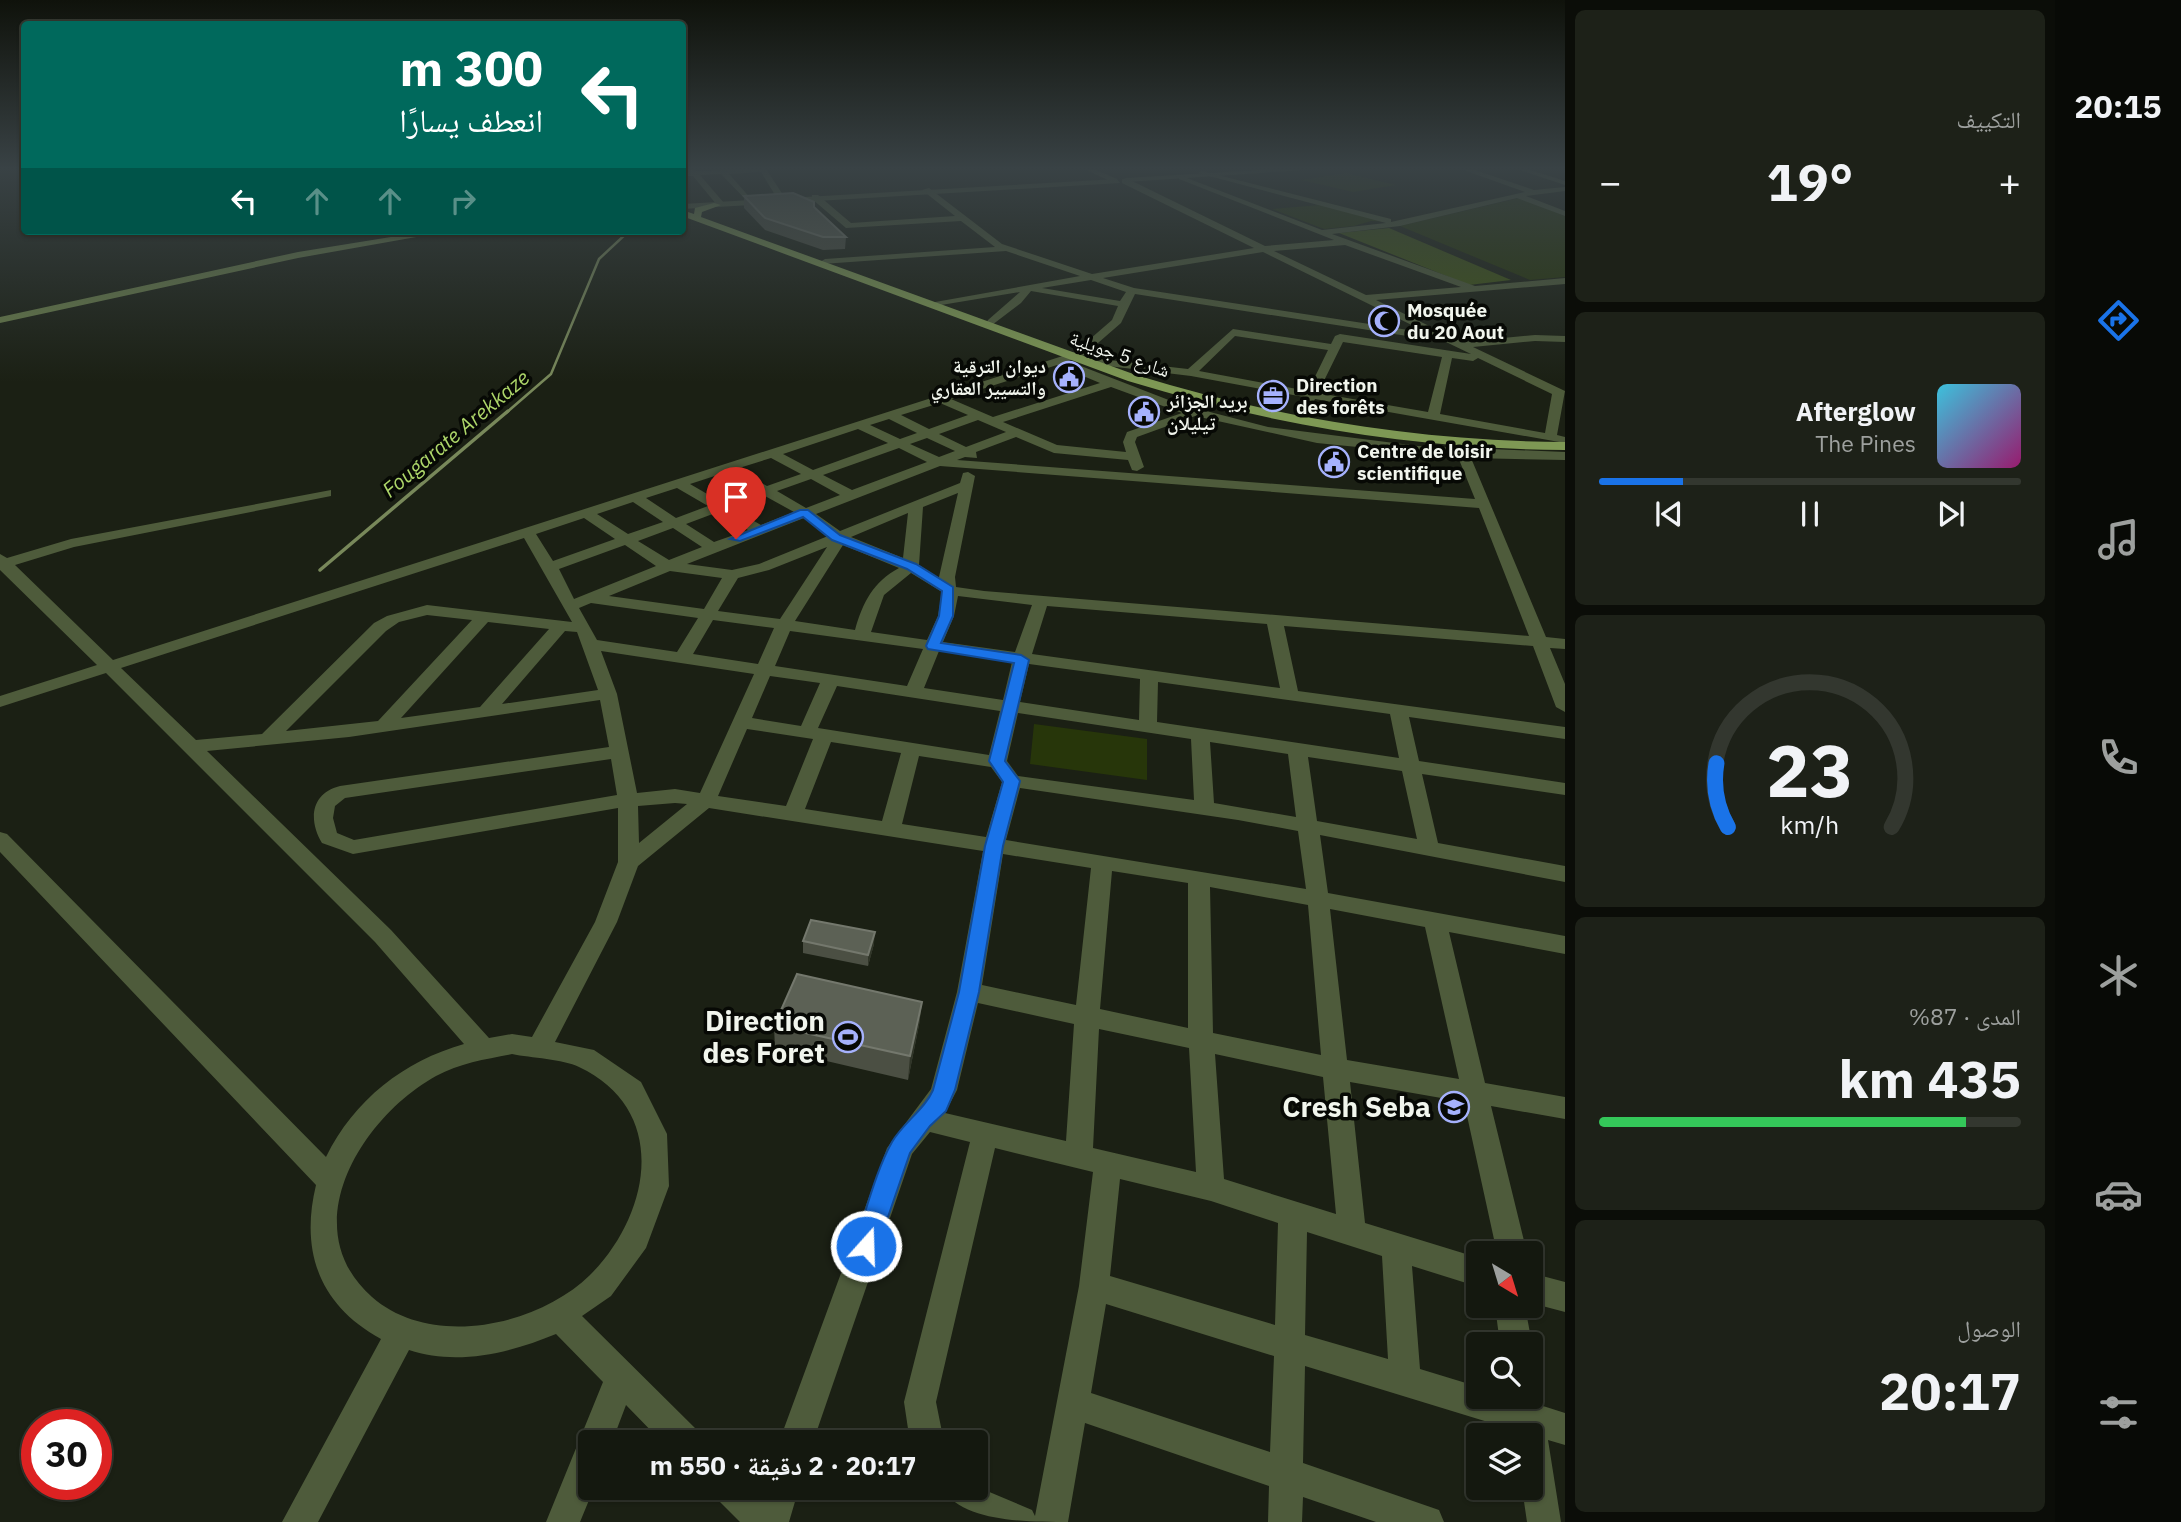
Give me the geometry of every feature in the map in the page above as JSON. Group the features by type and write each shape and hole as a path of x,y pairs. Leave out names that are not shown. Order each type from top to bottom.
{"main road":[{"path":"0,318 227,265 372,240"},
{"path":"0,318 298,255 390,240"},
{"name":"شارع 5 جويلية","path":"757,240 1075,355 1213,398 1301,416 1428,434 1560,441"},
{"name":"شارع 5 جويلية","path":"762,240 932,303 992,322 1132,378 1249,411 1361,431 1482,444 1560,441"}],"street":[{"path":"993,240 1005,249 1132,291 1245,308 1359,308 1478,290 1565,281"},
{"path":"1100,362 1191,373 1560,441 1561,395 1460,345 1359,308 1244,240"},
{"path":"1340,240 1478,290"},
{"path":"932,303 1262,249 1345,242"},
{"path":"825,262 1005,249"},
{"path":"1024,288 1123,304"},
{"path":"992,322 1018,301 1024,288"},
{"path":"0,702 1075,355 1111,328 1121,315 1123,304 1132,291"},
{"path":"1191,373 1233,332 1245,308"},
{"path":"1359,308 1446,339"},
{"path":"1301,416 1311,395 1316,391 1336,343 1359,308"},
{"path":"1233,332 1493,361"},
{"path":"1460,345 1535,338 1565,339"},
{"path":"1433,417 1448,354"},
{"path":"1056,360 1194,413 1309,436 1462,452 1565,456"},
{"path":"550,567 928,433 1132,378"},
{"path":"939,398 1015,433 1036,452"},
{"path":"1141,479 1129,442 1131,435 1194,413"},
{"path":"888,415 928,433 968,458 999,468 1484,504"},
{"path":"859,425 938,462"},
{"path":"570,606 804,512 938,462 968,458 1015,433"},
{"path":"999,468 1036,452 1060,451 1134,457"},
{"path":"1462,452 1565,707"},
{"path":"772,453 850,495"},
{"path":"912,694 946,616 949,590 947,577 966,485 968,458"},
{"path":"725,468 804,512 838,538 911,567 949,590 1275,622 1565,644"},
{"path":"678,483 759,530"},
{"path":"585,513 667,566 732,575 764,567 966,485"},
{"path":"326,494 71,542 2,563 383,936 483,1048"},
{"path":"634,497 713,548"},
{"path":"911,567 909,545 915,523 916,505"},
{"path":"527,532 550,567 588,636 608,694 628,800 629,862 606,922 541,1045"},
{"path":"629,862 706,799 785,625 838,538"},
{"path":"861,636 879,588 888,579 911,567"},
{"path":"682,658 732,575"},
{"path":"590,598 1021,660 1149,674 1565,733"},
{"path":"800,1430 901,1148 922,1119 938,1104 944,1090 969,992 994,846 1010,708 1021,660 1041,601"},
{"path":"268,739 380,627 393,619 427,610 560,626 588,636 682,658 1565,789"},
{"path":"384,726 484,617"},
{"path":"1275,622 1290,694"},
{"path":"486,711 560,626"},
{"path":"1148,726 1149,674"},
{"path":"793,813 830,681"},
{"path":"188,747 384,726 608,694"},
{"path":"1398,710 1429,848"},
{"path":"740,722 912,748 1004,771 1565,874"},
{"path":"1200,733 1204,807"},
{"path":"890,831 912,748"},
{"path":"1297,748 1318,898 1333,1068 1352,1232"},
{"path":"618,752 340,792 329,797 323,805 323,828 329,838 353,847 628,800 675,796 1199,877 1565,945"},
{"path":"3,848 330,1180"},
{"path":"1051,1522 1094,1286 1093,1159 1087,1018 1102,862"},
{"path":"1199,877 1202,1040 1211,1188"},
{"path":"1435,922 1509,1241"},
{"path":"969,992 1333,1068 1565,1108"},
{"path":"512,1044 541,1045 583,1055 618,1076 644,1107 657,1146 656,1191 639,1237 606,1281 561,1316 508,1338 452,1344 401,1334 360,1308 333,1271 323,1227 330,1180 348,1143 374,1109 416,1076 444,1061 483,1048 512,1044"},
{"path":"922,1119 1211,1188 1466,1269"},
{"path":"926,1430 920,1402 985,1134"},
{"path":"1285,1522 1293,1215"},
{"path":"1396,1248 1405,1380"},
{"path":"1094,1286 1405,1380 1466,1394"},
{"path":"1544,1291 1565,1297"},
{"path":"561,1316 673,1430"},
{"path":"299,1522 401,1334"},
{"path":"600,1430 621,1378"},
{"path":"1073,1403 1427,1522"},
{"path":"1527,1409 1544,1522"},
{"path":"1530,1409 1565,1429"},
{"path":"563,1522 578,1485"},
{"path":"742,1500 765,1522"},
{"path":"772,1522 778,1500"},
{"path":"972,1500 1020,1522"}],"green space":[{"path":"1357,240 1417,240 1511,280 1469,285"},
{"path":"1434,240 1565,240 1565,277 1530,280"},
{"path":"1034,724 1147,739 1147,780 1030,764"}],"building":[{"path":"1268,384 1285,387 1281,395 1263,392"},
{"path":"811,920 875,932 868,955 803,941"},
{"path":"797,974 922,1002 910,1056 774,1026"}],"waterway":[{"name":"Fougarate Arekkaze","path":"506,413 551,374 599,259 619,240"},
{"name":"Fougarate Arekkaze","path":"320,570 508,411"}],"place":[{"name":"Mosquée du 20 Aout","path":"1384,321"},
{"name":"ديوان الترقية والتسيير العقاري","path":"1069,377"},
{"name":"Direction des forêts","path":"1273,396"},
{"name":"بريد الجزائر تيليلان","path":"1144,412"},
{"name":"Centre de loisir scientifique","path":"1334,462"},
{"name":"Direction des Foret","path":"848,1037"},
{"name":"Cresh Seba","path":"1454,1107"}],"route":[{"path":"736,539 804,512 836,537 911,567 949,590 946,616 933,646 1021,660 997,761 1012,781 994,846 969,992 944,1090 938,1104 922,1119 901,1148 866,1246"}]}
